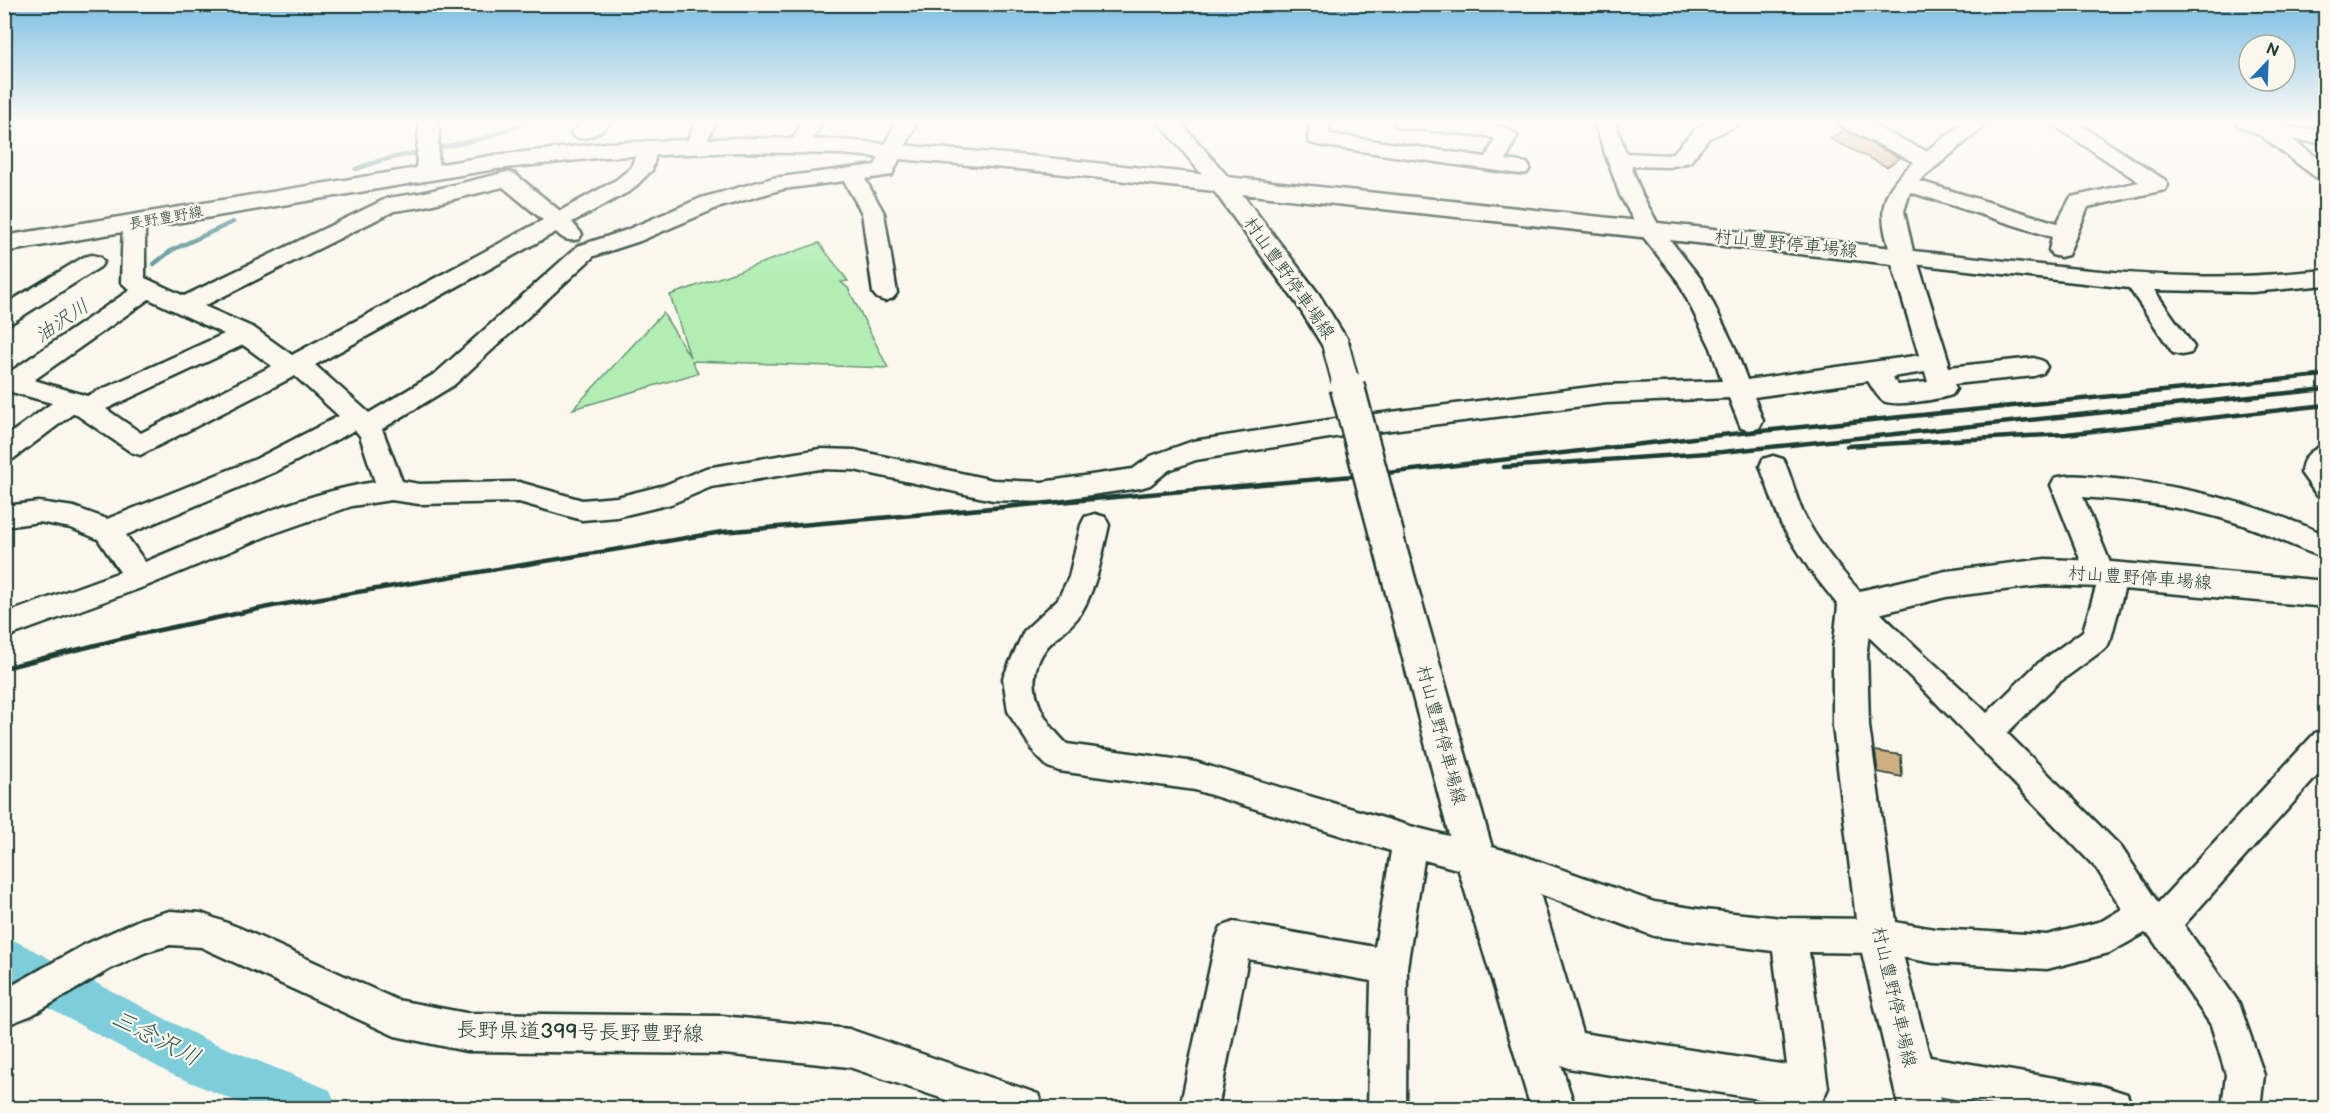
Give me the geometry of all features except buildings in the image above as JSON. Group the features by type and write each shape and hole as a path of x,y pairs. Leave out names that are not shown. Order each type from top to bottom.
{"main road":[{"name":"長野豊野線","path":"4,244 134,224 360,174"},
{"name":"長野豊野線","path":"1130,174 1221,183"},
{"name":"村山豊野停車場線","path":"1221,183 1903,257"},
{"name":"村山豊野停車場線","path":"1221,183 1308,299 1335,343 1475,858 1553,1108"},
{"path":"1903,257 1937,369"},
{"name":"村山豊野停車場線","path":"1916,1091 1878,936 1851,726 1850,650 1855,606 1946,584 2045,572 2107,574 2325,594"}],"street":[{"path":"7,384 81,404 140,445 295,366 559,222 624,185 637,174"},
{"path":"108,531 274,462 362,422 446,379 586,251 632,236 709,203 781,183 851,174 873,213 885,293"},
{"path":"1213,174 1221,183"},
{"path":"1624,174 1631,195 1649,229 1689,279 1723,348 1750,421"},
{"path":"1914,174 1904,183 1895,197 1893,212 1903,257 2136,281 2252,284 2325,277"},
{"path":"2055,273 2064,233 2079,202 2157,185 2141,174"},
{"path":"186,305 388,205 421,200 507,180 559,222 586,251"},
{"path":"1904,183 2064,233"},
{"path":"134,224 133,282 245,334 295,366 362,422 373,436 391,490"},
{"path":"4,316 92,262"},
{"path":"2136,281 2182,347"},
{"path":"7,384 149,288"},
{"path":"4,452 81,404 245,334"},
{"path":"4,626 139,578 259,527 350,496 391,490 419,494 519,492 582,510 616,507 671,494 706,478 820,459 854,460 993,490 1042,492 1140,478 1160,463 1193,451 1335,428 1606,394 1739,390 1874,371 1892,395 1943,390 1937,369 2034,367"},
{"path":"2325,456 2315,463 2314,473 2325,487"},
{"path":"1773,466 1791,517 1820,562 1855,606 1931,677 2109,858 2226,1016 2245,1075 2241,1108"},
{"path":"1986,734 2047,674 2096,638 2107,574 2065,485 2191,500 2288,530 2325,548"},
{"path":"4,517 39,512 74,518 108,531 139,578"},
{"path":"1095,525 1083,577 1069,607 1035,640 1018,678 1024,711 1047,745 1059,757 1195,776 1410,841 1515,869 1654,919 1789,936 1878,936 1934,945 2047,952 2109,936 2153,919 2325,743"},
{"path":"1387,1108 1389,967 1410,841"},
{"path":"1515,869 1568,1049 1809,1088 1789,936"},
{"name":"長野県道399号長野豊野線","path":"12,1005 97,957 141,936 170,928 201,930 240,945 395,1018 466,1032 723,1035 849,1048 1024,1108"},
{"path":"1199,1108 1234,939 1389,967"},
{"path":"1916,1091 2102,1105 2113,1108"}],"green space":[{"path":"819,243 848,281 841,282 848,288 888,368 692,361 698,373 573,409 663,313 690,357 670,295"}],"waterway":[{"name":"油沢川","path":"154,264 172,250 233,222"},
{"name":"三念沢川","path":"4,958 188,1057 312,1108"}],"railway":[{"path":"2197,388 2326,375"},
{"path":"4,668 136,635 273,606 722,532 1387,473 1711,436 2213,386"},
{"path":"1504,467 1722,452 2326,389"},
{"path":"1847,446 2066,434 2326,405"}]}
